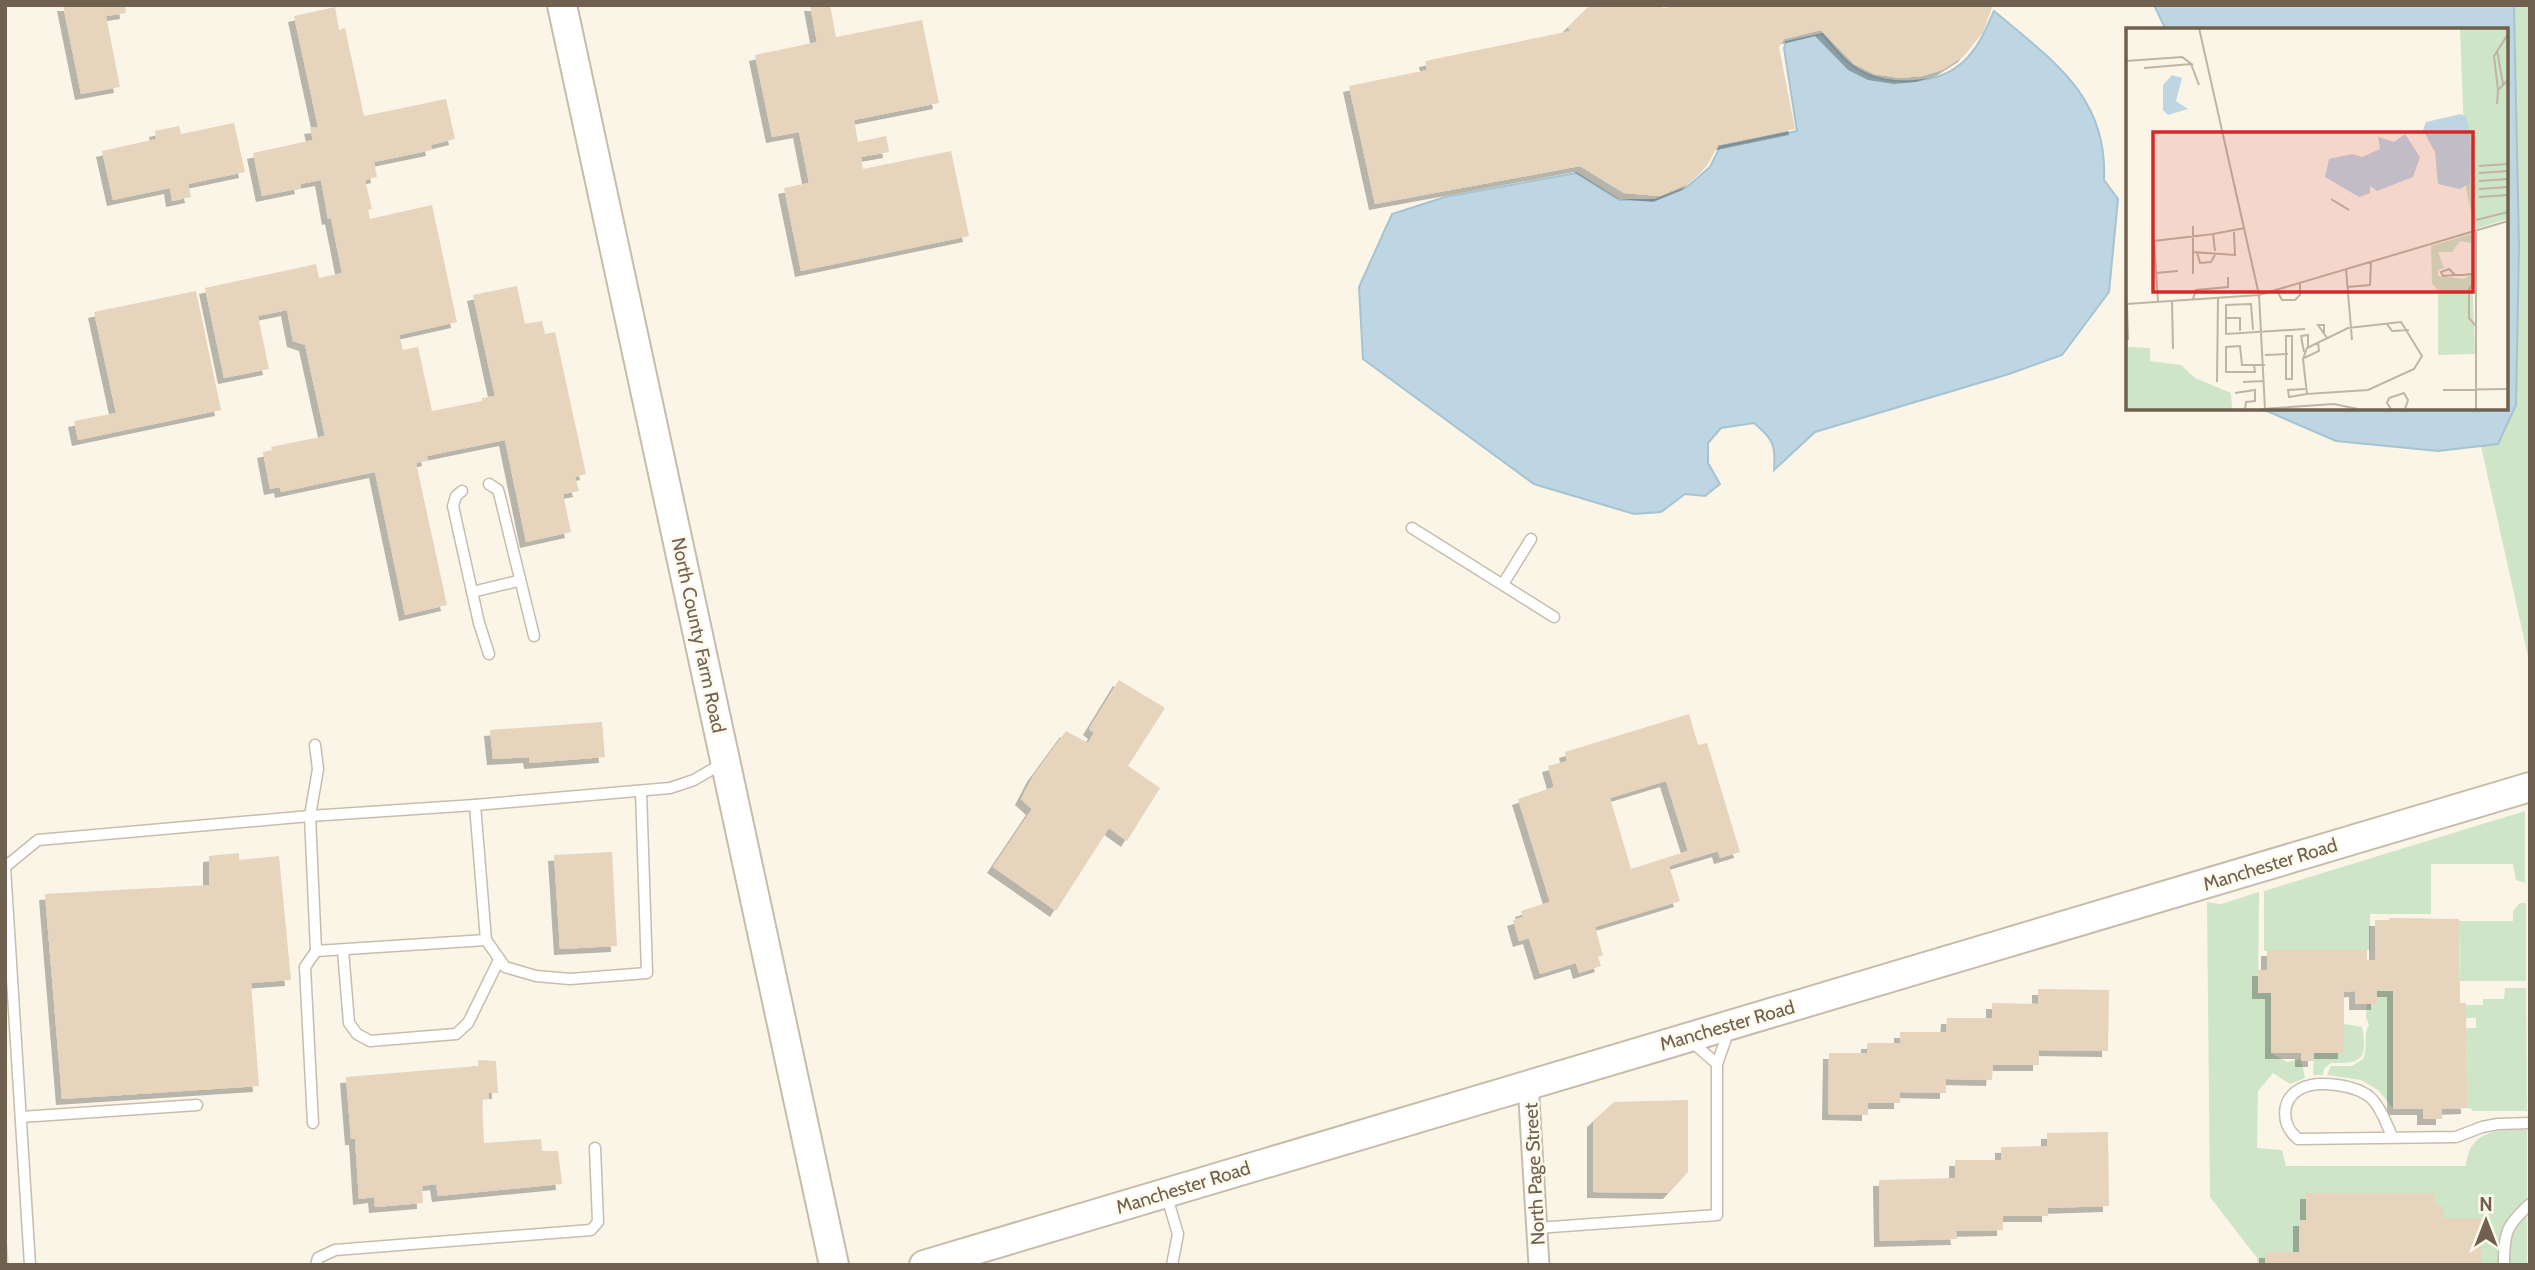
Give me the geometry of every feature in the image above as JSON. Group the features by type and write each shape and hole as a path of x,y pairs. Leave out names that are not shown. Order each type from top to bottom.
{"street":[{"name":"North County Farm Road","path":"562,5 834,1265"},
{"name":"Manchester Road","path":"924,1265 978,1253 1166,1192 2530,787"},
{"name":"North Page Street","path":"1528,1084 1539,1265"}],"lane":[{"path":"489,484 498,490 518,581 534,636"},
{"path":"462,491 456,496 453,506 479,623 489,654"},
{"path":"1412,528 1554,617"},
{"path":"1503,584 1531,539"},
{"path":"472,592 518,581"},
{"path":"313,1123 305,967 316,951 310,816 318,769 316,745"},
{"path":"30,1265 5,867 38,840 670,788 694,780 726,761"},
{"path":"475,805 486,940 505,967 536,976 570,979 647,972 641,790"},
{"path":"316,951 486,940"},
{"path":"343,950 349,1023 358,1034 370,1041 456,1034 468,1023 499,960"},
{"path":"1537,1228 1717,1215 1717,1064 1731,1024"},
{"path":"1687,1037 1717,1064"},
{"path":"2393,1138 2375,1101 2362,1091 2345,1086 2301,1088 2290,1096 2284,1112 2289,1131 2298,1139 2393,1138 2456,1137 2498,1124 2530,1123"},
{"path":"21,1116 197,1105"},
{"path":"316,1265 318,1258 335,1250 591,1230 598,1222 595,1149"},
{"path":"1166,1192 1178,1234 1172,1265"},
{"path":"2504,1265 2504,1244 2509,1225 2530,1204"}],"green space":[{"path":"2454,5 2530,5 2530,665 2481,446 2479,410 2507,410 2507,28 2501,28"},
{"path":"2525,811 2525,883 2516,880 2513,864 2431,864 2431,914 2370,914 2370,950 2264,951 2264,891"},
{"path":"2259,892 2258,993 2271,993 2271,1053 2287,1062 2301,1059 2305,1078 2290,1084 2273,1073 2258,1091 2257,1148 2282,1150 2286,1166 2466,1166 2472,1145 2486,1134 2505,1130 2527,1130 2527,1265 2258,1265 2257,1258 2210,1197 2207,902 2221,904"},
{"path":"2520,903 2526,903 2526,981 2460,981 2459,921 2513,921 2513,911"},
{"path":"2505,988 2526,988 2527,1111 2472,1111 2467,1108 2466,1028 2476,1028 2476,1018 2466,1018 2466,1005 2483,1005 2483,999 2504,999"},
{"path":"2377,991 2393,991 2393,1108 2378,1090 2361,1080 2327,1075 2331,1066 2352,1066 2363,1059 2369,1025 2366,1017 2367,1004 2377,1004"},
{"path":"2344,1024 2362,1027 2363,1053 2350,1062 2331,1063 2324,1069 2323,1075 2313,1075 2314,1053"}],"water":[{"path":"2154,5 2514,5 2519,246 2516,405 2498,444 2438,451 2336,441 2265,410 2507,410 2507,28 2165,28"},
{"path":"1994,11 2055,64 2072,82 2086,103 2097,125 2103,151 2104,180 2118,199 2109,292 2062,355 2009,374 1815,432 1774,470 1772,443 1754,423 1721,428 1708,443 1708,463 1720,484 1705,496 1685,494 1661,512 1634,514 1534,484 1363,359 1359,287 1392,214 1445,197 1576,173 1619,200 1655,200 1686,188 1710,167 1720,147 1797,131 1784,48 1786,42 1822,34 1847,61 1868,74 1896,81 1925,79 1939,76 1963,62 1978,44"}],"building":[{"path":"63,5 125,5 126,13 106,16 120,87 81,94"},
{"path":"810,5 830,5 836,37 922,20 939,103 854,120 858,142 886,136 889,152 861,157 863,169 951,151 969,236 801,271 784,188 809,183 799,132 772,137 755,55 817,42"},
{"path":"1594,5 1657,5 1664,8 1678,5 1993,5 1983,32 1964,56 1942,70 1922,76 1900,78 1874,74 1854,64 1821,30 1784,39 1779,47 1795,129 1718,145 1707,166 1688,184 1659,196 1624,193 1580,166 1375,204 1349,86 1427,70 1425,61 1570,31 1568,27 1587,8"},
{"path":"335,7 339,30 345,28 364,116 446,99 455,139 431,145 432,150 374,162 377,177 365,180 372,209 368,210 370,219 432,205 457,322 399,335 403,350 418,347 432,411 495,396 473,295 517,286 525,324 542,321 545,334 555,332 586,474 575,477 579,491 563,494 571,532 526,542 505,440 427,456 428,460 416,463 447,605 405,615 375,472 281,492 280,487 270,489 263,452 272,450 271,447 325,436 305,345 293,341 287,310 258,316 269,369 224,378 205,288 316,264 319,278 342,273 321,180 300,184 301,188 262,196 253,153 313,140 310,128 318,127 294,16"},
{"path":"234,123 245,172 188,184 191,197 172,201 170,188 113,200 102,151 156,139 155,131 179,126 181,134"},
{"path":"196,291 221,410 78,440 74,421 116,413 94,312"},
{"path":"1119,680 1165,708 1128,766 1160,788 1127,841 1109,828 1056,911 993,867 1032,809 1021,799 1033,776 1066,731 1088,743 1094,733 1089,729"},
{"path":"1689,714 1698,745 1707,743 1740,852 1720,858 1718,851 1669,866 1680,901 1595,927 1603,955 1598,957 1601,966 1579,973 1576,963 1540,974 1529,938 1519,941 1513,920 1523,917 1521,911 1550,902 1518,799 1554,787 1548,766 1567,761 1565,752","holes":["1666,781 1688,851 1631,869 1610,798"]},
{"path":"602,722 605,757 530,763 529,757 493,759 490,730"},
{"path":"612,852 617,946 560,949 554,855"},
{"path":"239,853 239,860 279,856 291,980 251,983 259,1086 62,1099 45,894 209,885 209,856"},
{"path":"2459,919 2460,1003 2466,1003 2467,1108 2442,1109 2442,1119 2423,1119 2423,1109 2393,1109 2393,991 2377,991 2377,1004 2355,1004 2355,991 2344,992 2344,1053 2314,1053 2314,1061 2301,1061 2301,1053 2271,1053 2271,993 2258,993 2258,970 2267,970 2267,950 2367,950 2367,960 2375,960 2375,920"},
{"path":"2038,989 2109,990 2108,1051 2039,1050 2039,1065 1993,1065 1992,1080 1946,1079 1946,1093 1900,1092 1900,1103 1868,1103 1868,1115 1828,1114 1829,1053 1867,1053 1867,1043 1900,1043 1900,1032 1946,1032 1947,1018 1992,1018 1992,1003 2038,1004"},
{"path":"478,1060 496,1061 498,1093 488,1093 489,1099 482,1100 484,1143 541,1139 542,1151 558,1151 562,1184 438,1196 436,1184 422,1186 423,1203 375,1207 374,1197 359,1199 355,1139 351,1139 346,1077 478,1066"},
{"path":"1688,1100 1688,1172 1669,1193 1593,1192 1593,1121 1614,1102"},
{"path":"2108,1132 2109,1206 2048,1208 2048,1216 2003,1216 2003,1230 1956,1231 1957,1239 1880,1241 1879,1180 1955,1178 1955,1160 2001,1160 2001,1147 2047,1146 2047,1133"},
{"path":"2306,1193 2435,1193 2435,1206 2444,1206 2444,1218 2481,1218 2481,1265 2265,1265 2265,1252 2299,1252 2299,1220 2306,1220"},
{"path":"7,1242 9,1265 5,1265"}]}
